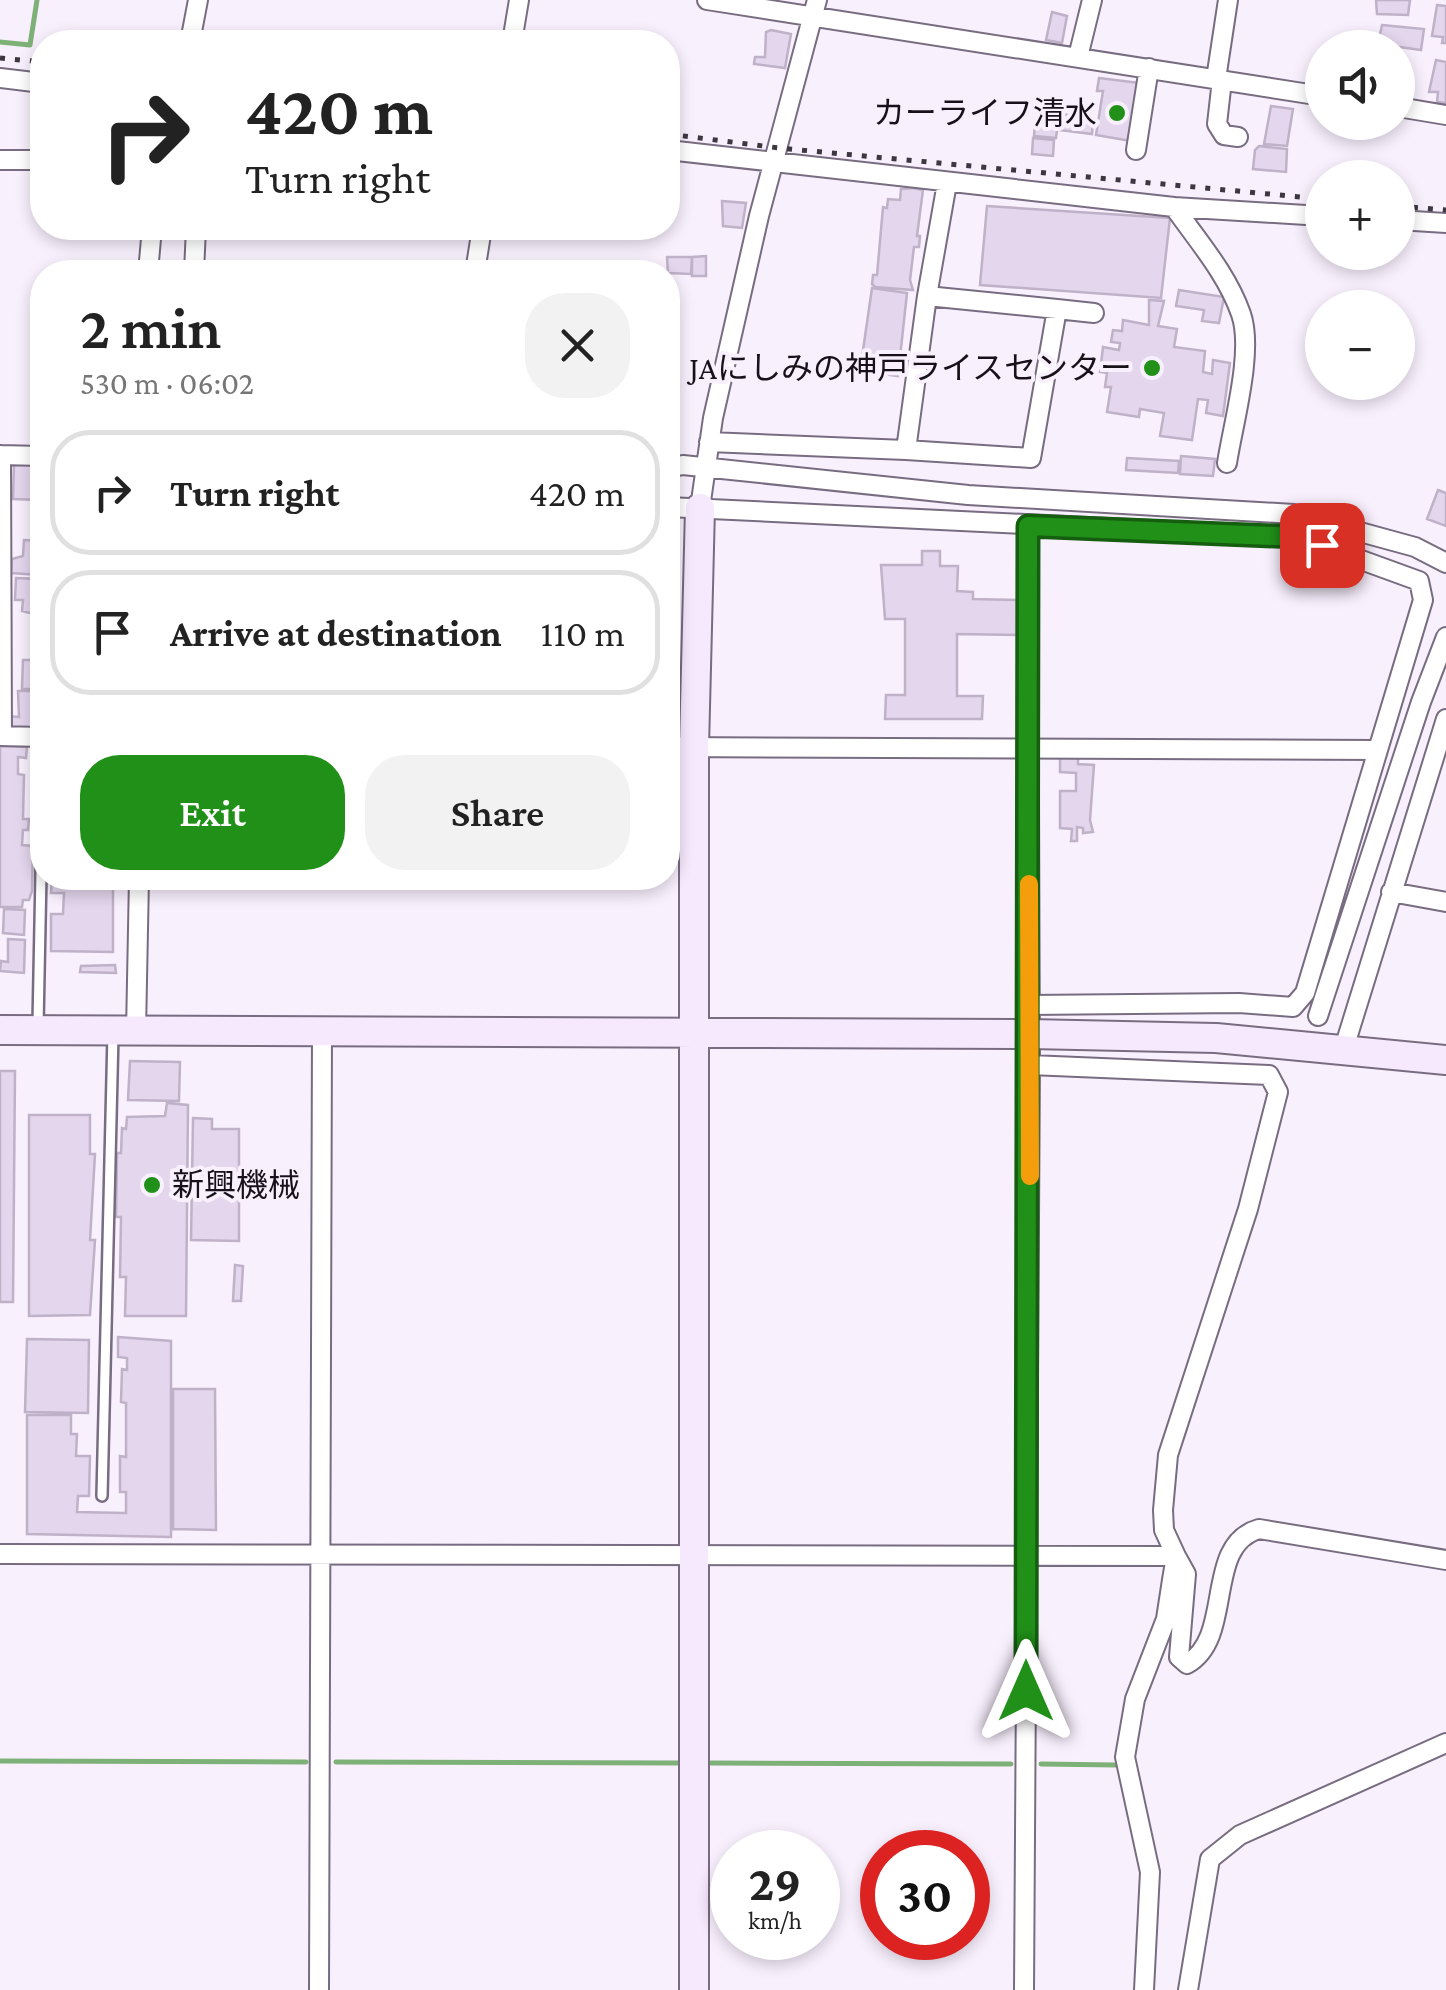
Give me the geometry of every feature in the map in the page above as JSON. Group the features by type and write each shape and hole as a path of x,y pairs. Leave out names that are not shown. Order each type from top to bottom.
{"street":[{"path":"192,30 198,0"},
{"path":"514,30 519,0"},
{"path":"706,0 814,8 1078,57 1305,93"},
{"path":"1078,57 1092,0"},
{"path":"1228,0 1217,124 1224,135 1238,138"},
{"path":"694,1990 694,1034 681,747 705,467 774,163 814,8"},
{"path":"1136,150 1149,68"},
{"path":"0,78 30,82"},
{"path":"1415,110 1446,115"},
{"path":"680,156 1174,207 1305,215"},
{"path":"0,160 30,160"},
{"path":"906,450 948,184"},
{"path":"1174,207 1225,279 1243,318 1244,351 1227,463"},
{"path":"1415,221 1446,223"},
{"path":"928,296 1094,313"},
{"path":"710,442 1032,458 1057,309"},
{"path":"30,456 1,456 1,736 30,737"},
{"path":"680,468 705,467 968,495 1294,514 1415,547 1446,563"},
{"path":"680,507 1298,537 1419,581 1423,600 1305,994 1293,1007 1239,1003 1028,1006"},
{"path":"1024,1990 1030,1065 1028,526"},
{"path":"1318,1016 1420,702 1446,637"},
{"path":"1344,1048 1446,719"},
{"path":"681,747 1378,750"},
{"path":"125,1032 137,890"},
{"path":"1391,892 1446,902"},
{"path":"0,1030 1030,1034 1216,1038 1446,1060"},
{"path":"319,1990 322,1033"},
{"path":"1030,1065 1270,1075 1278,1092 1248,1210 1168,1456 1164,1530 1186,1574 1179,1657 1187,1664 1201,1656 1233,1547 1244,1534 1258,1530 1446,1560"},
{"path":"0,1554 1176,1556"},
{"path":"1144,1990 1150,1872 1125,1757 1135,1699 1166,1619 1176,1556"},
{"path":"1188,1990 1210,1859 1240,1836 1446,1743"}],"lane":[{"path":"38,1031 41,890"},
{"path":"102,1496 125,1032"}],"building":[{"path":"1376,0 1410,0 1408,15 1377,14"},
{"path":"1437,5 1446,6 1446,43 1442,43 1443,37 1432,36"},
{"path":"1052,12 1067,16 1062,43 1046,40"},
{"path":"1382,25 1424,29 1421,50 1415,49 1415,30 1381,30"},
{"path":"766,32 791,34 785,68 754,64 755,57 765,57"},
{"path":"1436,60 1446,62 1446,103 1437,102 1438,92 1429,92"},
{"name":"カーライフ清水","path":"1099,78 1140,83 1131,141 1096,135 1103,91 1097,91"},
{"path":"1271,106 1293,109 1287,146 1264,144"},
{"path":"1049,113 1059,114 1056,138 1034,136 1035,122 1048,123"},
{"path":"1061,114 1093,118 1092,134 1059,130"},
{"path":"1033,138 1054,140 1053,156 1032,154"},
{"path":"1259,146 1287,149 1286,172 1253,169"},
{"path":"901,189 923,190 919,247 914,247 910,280 913,290 875,287 872,284 873,275 877,275 883,207 887,208 888,199 900,200"},
{"path":"722,201 746,203 742,228 723,226"},
{"path":"987,206 1170,218 1161,298 980,285"},
{"path":"706,256 706,276 692,276 692,257"},
{"path":"667,257 692,257 691,274 680,274 680,260"},
{"path":"872,288 907,293 898,376 860,371"},
{"path":"1179,290 1224,297 1219,323 1202,321 1204,310 1176,306"},
{"name":"JAにしみの神戸ライスセンター","path":"1149,300 1164,301 1158,326 1177,329 1174,347 1205,351 1203,372 1212,374 1213,360 1230,363 1223,416 1206,413 1208,400 1198,399 1192,440 1160,436 1164,413 1140,409 1139,417 1107,412 1111,387 1105,387 1107,373 1100,372 1103,347 1119,350 1120,343 1111,342 1113,330 1122,331 1123,320 1149,325"},
{"path":"1181,456 1215,459 1213,476 1180,474"},
{"path":"1127,458 1179,461 1178,473 1126,470"},
{"path":"14,464 30,464 30,500 13,499"},
{"path":"1438,490 1446,493 1446,526 1427,519"},
{"path":"24,540 30,540 30,574 11,573 12,559 23,556"},
{"path":"922,551 940,551 940,566 958,566 957,591 973,592 973,599 1022,600 1021,635 957,634 957,696 983,696 982,719 885,719 886,695 905,695 905,619 885,619 881,565 922,565"},
{"path":"16,578 30,579 30,613 22,611 23,600 15,600"},
{"path":"23,660 30,660 30,689 22,689"},
{"path":"18,691 30,691 30,730 8,729 9,716 19,717"},
{"path":"0,746 27,747 26,758 18,757 18,774 24,775 23,819 29,819 22,845 30,846 32,891 22,907 0,907"},
{"path":"1060,756 1078,756 1078,764 1094,765 1090,820 1093,832 1083,833 1083,828 1077,827 1077,841 1071,841 1072,829 1060,828 1060,791 1076,791 1076,773 1060,772"},
{"path":"113,890 113,952 51,951 51,914 63,914 64,893 51,893"},
{"path":"4,909 25,910 24,935 3,933"},
{"path":"8,939 25,940 24,973 0,971 1,961 8,962"},
{"path":"115,965 116,973 80,972 81,966"},
{"path":"130,1061 180,1062 179,1101 128,1100"},
{"path":"0,1071 15,1071 13,1302 0,1302"},
{"name":"新興機械","path":"167,1103 188,1105 186,1316 125,1316 126,1277 120,1277 121,1217 116,1217 117,1153 121,1153 122,1128 126,1129 127,1117 165,1116"},
{"path":"29,1115 90,1115 90,1154 95,1154 90,1240 95,1240 90,1315 29,1316"},
{"path":"193,1118 212,1119 212,1129 239,1129 239,1241 191,1240"},
{"path":"235,1265 243,1266 241,1301 233,1301"},
{"path":"118,1337 171,1341 171,1537 27,1534 27,1415 71,1415 71,1434 77,1434 76,1456 90,1456 89,1496 78,1496 77,1512 126,1513 126,1492 120,1492 120,1456 126,1457 126,1403 121,1402 122,1369 127,1370 127,1358 118,1357"},
{"path":"27,1339 89,1340 88,1413 25,1412"},
{"path":"173,1389 215,1389 216,1530 173,1529"}],"waterway":[{"path":"32,30 37,0"},
{"path":"0,42 30,45"},
{"path":"0,1761 306,1762"},
{"path":"336,1762 678,1763"},
{"path":"711,1763 1011,1764"},
{"path":"1041,1764 1116,1765"}],"railway":[{"path":"0,58 30,61"},
{"path":"680,136 1305,197"},
{"path":"1415,207 1446,210"}],"slow traffic":[{"path":"1029,884 1030,1176"}],"place":[{"name":"カーライフ清水","path":"1117,113"},
{"name":"JAにしみの神戸ライスセンター","path":"1152,368"},
{"name":"新興機械","path":"152,1185"}],"route":[{"path":"1026,1691 1028,526 1298,537 1322,545"}]}
